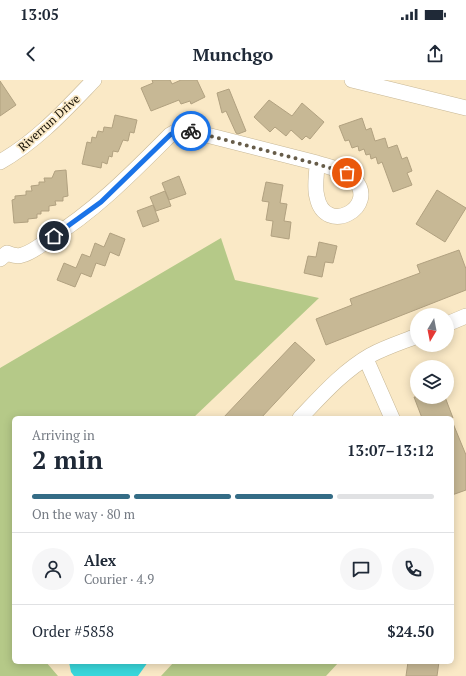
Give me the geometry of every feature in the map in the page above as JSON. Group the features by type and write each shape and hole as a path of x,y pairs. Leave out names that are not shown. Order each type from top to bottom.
{"street":[{"name":"Riverrun Drive","path":"0,162 30,142 57,118 94,80"},
{"path":"352,80 466,108"},
{"path":"2,254 14,256 22,255 67,229 101,202 170,135 177,131 187,130 317,164"},
{"path":"454,321 466,316"},
{"path":"302,416 337,380 366,358 410,339"},
{"path":"366,358 391,416"}],"green space":[{"path":"221,238 235,280 319,298 195,416 12,416 12,664 48,664 58,676 0,676 0,368"},
{"path":"172,664 337,664 326,676 161,676"}],"water":[{"path":"69,664 147,664 138,676 74,676 71,672"}],"building":[{"path":"152,80 170,80 172,84 181,80 197,80 205,97 191,104 190,101 181,104 179,100 151,111 141,88 153,83"},
{"path":"0,81 16,105 0,116"},
{"path":"229,89 246,131 238,134 236,133 226,111 222,113 217,93"},
{"path":"269,100 292,116 302,103 324,122 310,139 306,136 302,140 291,130 286,136 275,127 270,132 254,117"},
{"path":"115,115 137,120 134,133 130,132 128,141 123,140 118,152 113,151 112,157 109,156 107,164 102,162 101,168 82,164 87,142 91,143 92,137 96,138 98,131 103,132 104,127 112,128"},
{"path":"362,118 366,130 371,128 375,141 385,138 388,148 397,145 402,159 407,157 412,171 407,173 412,185 393,192 382,162 378,164 376,157 371,159 370,154 366,155 364,149 359,151 358,146 352,148 349,140 345,141 339,126"},
{"path":"66,170 68,196 63,197 63,201 55,201 56,205 49,206 49,211 41,211 41,214 37,214 37,218 28,219 28,222 14,223 12,200 15,199 15,196 26,195 26,191 32,191 31,186 39,185 39,182 45,182 44,178 52,178 55,171"},
{"path":"179,176 186,194 169,200 162,183"},
{"path":"266,182 283,185 280,203 287,204 284,221 291,222 289,239 271,236 273,221 266,220 269,202 262,201"},
{"path":"437,190 466,208 445,242 416,224"},
{"path":"165,191 171,206 156,211 150,197"},
{"path":"153,205 159,221 143,227 137,211"},
{"path":"110,233 125,239 119,256 110,252 105,266 96,263 91,277 81,273 75,287 57,280 64,263 76,268 82,254 90,257 95,243 104,247"},
{"path":"319,242 337,246 333,263 325,262 322,277 304,273 308,256 316,257"},
{"path":"459,250 466,269 466,290 420,308 410,308 410,312 326,345 316,319 352,305 350,299 420,273 417,265"},
{"path":"295,342 315,360 263,416 225,416"},
{"path":"417,404 448,404 452,416 421,416"},
{"path":"454,426 466,455 466,490 454,494"},
{"path":"408,664 439,664 437,676 406,676"}],"way so far":[{"path":"191,131 347,173"}],"route":[{"path":"54,236 67,229 101,202 170,135 177,131 191,131"}]}
